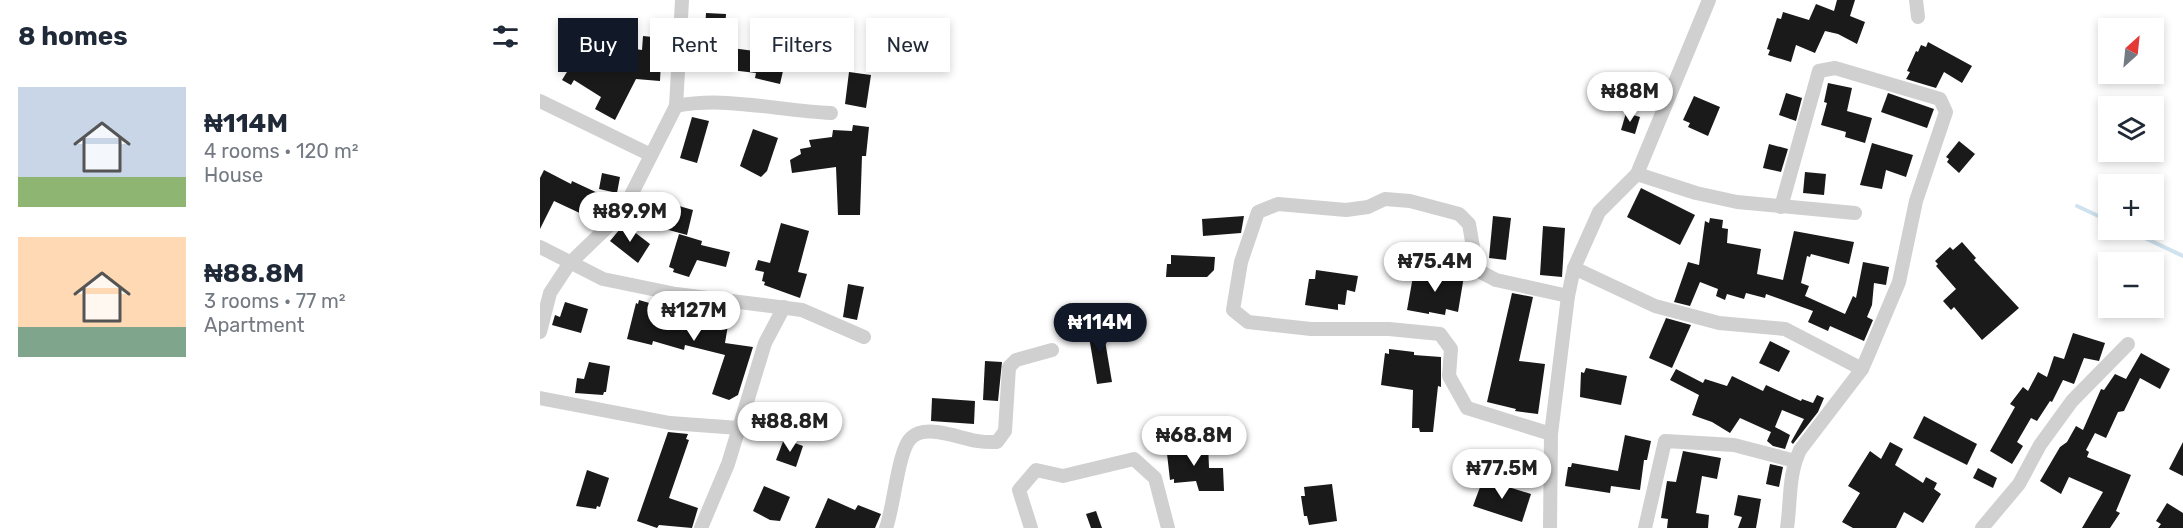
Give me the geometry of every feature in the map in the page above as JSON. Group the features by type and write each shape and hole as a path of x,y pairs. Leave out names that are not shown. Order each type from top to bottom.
{"street":[{"path":"540,332 550,293 569,264 622,213 676,106 682,0"},
{"path":"1550,528 1551,435 1568,296 1574,268 1599,212 1637,174 1709,0"},
{"path":"1916,0 1918,17"},
{"path":"1781,207 1819,71 1834,68 1940,99 1946,112 1916,201 1899,282 1862,369 1800,450 1795,460 1790,482 1788,528"},
{"path":"540,101 651,155"},
{"path":"676,106 695,102 782,107 831,113"},
{"path":"1637,174 1696,193 1737,202 1855,213"},
{"path":"1551,435 1467,408 1449,376 1451,349 1440,334 1389,329 1311,329 1248,322 1233,310 1241,262 1258,212 1278,204 1346,210 1368,207 1385,199 1410,201 1459,214 1469,224 1477,270 1496,280 1568,296"},
{"path":"540,247 569,264 603,279 676,294 802,310 864,336"},
{"path":"1574,268 1655,306 1719,323 1785,329 1862,369"},
{"path":"701,528 728,464 765,344 784,308"},
{"path":"1982,528 2019,484 2040,445 2072,401 2128,344"},
{"path":"886,528 895,499 902,456 912,437 923,432 938,432 978,443 997,442 1005,431 1009,367 1016,360 1052,350"},
{"path":"540,398 670,423 739,428"},
{"path":"1645,528 1665,441 1734,445 1795,460"},
{"path":"1031,528 1019,490 1036,470 1064,476 1134,459 1155,478 1168,528"}],"building":[{"path":"1837,0 1855,0 1850,16 1865,22 1857,44 1838,34 1825,31 1815,53 1796,45 1791,62 1768,55 1770,50 1767,49 1777,18 1781,19 1783,12 1809,20 1816,4 1834,11"},
{"path":"706,13 726,14 726,18 706,18"},
{"path":"643,36 650,37 650,72 660,72 660,81 636,79 615,120 595,109 601,97 574,80 571,85 562,80 567,72 638,72 638,49 642,50"},
{"path":"1928,42 1972,66 1962,83 1944,72 1936,88 1906,79 1916,51 1918,52 1921,45 1926,47"},
{"path":"738,49 750,50 750,72 783,72 780,84 755,78 756,73 738,71"},
{"path":"849,72 871,75 866,108 845,104"},
{"path":"1828,83 1852,88 1847,111 1872,118 1865,143 1845,137 1846,132 1821,125 1827,103 1824,102"},
{"path":"1786,93 1802,98 1796,121 1779,115"},
{"path":"1888,93 1934,109 1927,128 1881,112"},
{"path":"1694,96 1720,107 1708,136 1688,127 1690,123 1683,120"},
{"path":"1626,113 1640,117 1635,134 1621,130"},
{"path":"692,117 709,121 697,163 680,158"},
{"path":"853,125 869,127 866,156 862,156 860,215 838,215 836,167 792,173 790,160 801,154 800,149 811,147 809,140 832,137 833,130 852,131"},
{"path":"753,129 778,138 767,171 761,177 740,166"},
{"path":"1959,141 1975,154 1959,173 1947,162 1949,159 1946,157"},
{"path":"1872,143 1913,155 1906,177 1886,170 1882,189 1860,185"},
{"path":"1769,144 1788,149 1781,172 1763,168"},
{"path":"544,170 571,184 572,181 600,194 594,205 590,202 584,215 554,201 540,229 540,178"},
{"path":"1805,172 1826,174 1824,195 1803,193"},
{"path":"602,173 620,177 617,193 599,189"},
{"path":"1641,188 1695,215 1680,245 1627,217"},
{"path":"672,204 693,210 687,235 665,229"},
{"path":"1244,216 1241,233 1203,236 1202,219"},
{"path":"1493,216 1511,218 1506,260 1489,258"},
{"path":"1710,218 1723,220 1722,228 1728,229 1727,243 1761,249 1757,274 1783,280 1794,231 1854,242 1849,264 1811,254 1810,257 1807,256 1801,283 1809,286 1805,296 1845,314 1853,296 1856,298 1863,262 1889,267 1886,285 1874,283 1872,305 1867,317 1873,320 1864,341 1830,326 1828,331 1808,322 1813,311 1766,294 1765,298 1746,293 1744,299 1727,294 1725,300 1716,296 1718,289 1700,282 1690,306 1674,302 1688,262 1699,265 1705,221 1709,223"},
{"path":"781,223 809,231 798,272 807,274 800,298 764,285 765,282 762,281 764,272 755,270 758,260 770,263"},
{"path":"624,224 650,244 638,263 610,241"},
{"path":"1543,226 1565,228 1562,277 1540,275"},
{"path":"679,234 702,241 701,245 730,252 726,267 697,260 689,277 673,272 674,269 669,267"},
{"path":"1962,242 1976,258 1974,260 2019,308 1982,340 1954,307 1951,310 1943,301 1956,289 1936,266 1938,264 1935,261 1950,247 1953,250"},
{"path":"1171,255 1215,257 1214,270 1207,277 1166,277 1167,264 1171,264"},
{"path":"1316,270 1358,276 1355,292 1347,290 1345,305 1338,304 1338,310 1305,305 1309,279 1315,279"},
{"path":"1414,271 1439,276 1440,272 1464,276 1458,312 1446,309 1445,315 1407,310"},
{"path":"848,284 864,287 857,320 843,317"},
{"path":"1512,293 1533,297 1519,361 1545,364 1538,414 1515,411 1516,409 1487,402"},
{"path":"639,300 663,307 662,313 705,325 708,314 729,319 725,343 753,347 738,395 729,400 712,394 725,355 685,345 684,350 653,341 652,345 627,339 636,303 638,304"},
{"path":"565,302 588,309 581,333 552,325 555,315 560,317"},
{"path":"1666,318 1691,325 1672,368 1649,358"},
{"path":"1102,323 1112,382 1097,384 1087,325"},
{"path":"2073,333 2105,343 2099,361 2084,358 2074,384 2063,380 2052,402 2050,401 2037,421 2031,418 2017,442 2023,446 2012,464 1990,451 2015,407 2010,404 2023,387 2028,391 2038,372 2047,377 2054,356 2064,359"},
{"path":"1770,341 1790,351 1779,372 1759,363"},
{"path":"1389,349 1414,352 1414,355 1441,357 1441,387 1438,386 1433,432 1420,432 1419,428 1412,428 1413,390 1381,385 1385,353 1389,354"},
{"path":"2141,353 2170,369 2160,389 2140,378 2124,411 2118,412 2106,438 2095,433 2086,450 2089,452 2087,457 2131,475 2116,511 2120,513 2110,528 2082,528 2103,492 2069,477 2061,494 2040,481 2060,447 2067,442 2076,426 2083,430 2101,389 2104,390 2115,374 2126,379"},
{"path":"985,361 1002,362 998,401 983,400"},
{"path":"589,362 610,366 606,392 603,395 575,393 577,378 584,379"},
{"path":"1586,368 1627,376 1621,405 1580,397 1581,372 1584,373"},
{"path":"1676,369 1703,383 1705,379 1727,386 1732,376 1763,391 1766,385 1801,401 1802,399 1813,403 1817,395 1824,398 1818,412 1793,444 1791,442 1804,419 1782,410 1775,427 1790,435 1785,449 1773,446 1767,441 1771,432 1740,418 1730,433 1712,422 1692,415 1699,395 1670,380"},
{"path":"932,398 975,401 974,424 931,421"},
{"path":"1924,416 1977,444 1967,465 1913,438"},
{"path":"668,432 688,434 686,439 689,440 669,498 698,508 692,528 659,525 657,528 637,521"},
{"path":"1625,435 1651,441 1647,460 1644,460 1640,490 1611,486 1610,493 1565,486 1568,467 1571,467 1572,463 1618,471"},
{"path":"784,439 803,446 796,467 776,460"},
{"path":"1890,442 1903,449 1895,465 1923,483 1926,477 1937,483 1934,489 1941,494 1923,523 1904,512 1896,528 1853,528 1842,522 1860,493 1848,486 1870,451 1881,459"},
{"path":"2183,442 2183,476 2169,469"},
{"path":"1208,443 1209,468 1223,468 1224,491 1199,491 1196,481 1174,483 1174,479 1170,480 1166,445"},
{"path":"1683,451 1721,458 1717,479 1702,476 1696,513 1709,515 1708,528 1667,528 1668,519 1661,518 1667,481 1676,482"},
{"path":"1770,464 1783,467 1779,487 1766,484"},
{"path":"1978,468 1997,478 1993,488 1973,478"},
{"path":"587,470 609,478 600,507 597,506 596,509 576,506"},
{"path":"1483,479 1531,494 1522,522 1473,506"},
{"path":"1332,484 1337,521 1309,525 1307,516 1304,516 1301,496 1305,496 1304,487"},
{"path":"764,486 790,497 780,521 770,520 753,511"},
{"path":"1738,495 1761,499 1756,528 1738,528 1742,517 1734,515"},
{"path":"828,498 855,510 858,505 881,514 875,528 815,528"},
{"path":"2167,503 2183,513 2183,528 2158,528 2161,524 2156,521"},
{"path":"1096,511 1102,528 1091,528 1086,514"}],"waterway":[{"path":"2077,206 2098,216"},
{"path":"2149,240 2183,256"}]}
